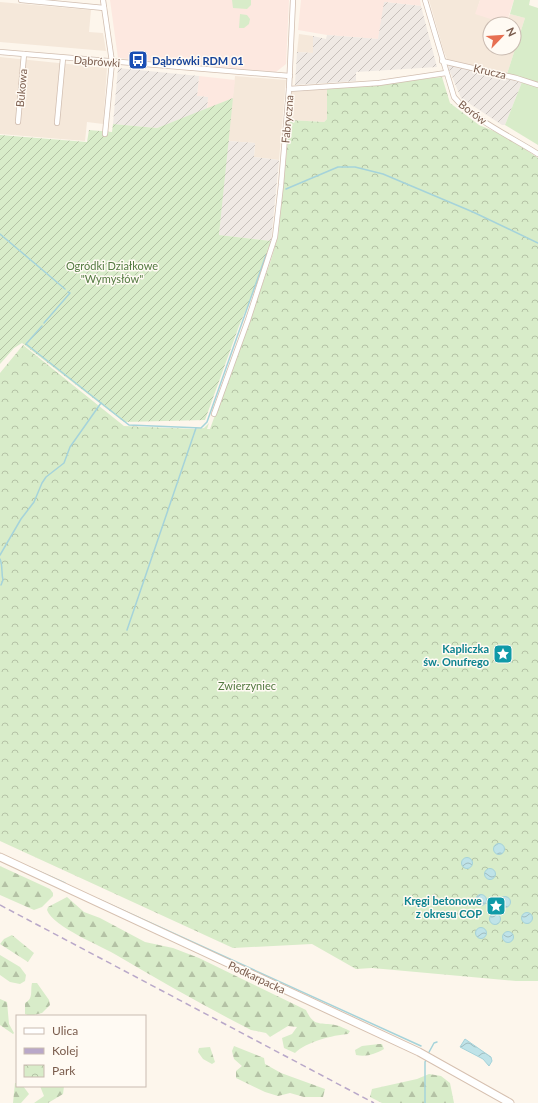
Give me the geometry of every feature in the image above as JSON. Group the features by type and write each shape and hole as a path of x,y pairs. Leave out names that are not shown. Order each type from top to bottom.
{"main road":[{"name":"Podkarpacka","path":"0,857 419,1052 510,1103"}],"street":[{"path":"21,0 104,8"},
{"path":"103,0 112,62 105,134"},
{"name":"Fabryczna","path":"214,414 275,237 290,76 293,0"},
{"name":"Borów","path":"425,0 442,61 454,97 459,104 538,154"},
{"name":"Dąbrówki","path":"0,52 290,76"},
{"name":"Bukowa","path":"18,122 24,54"},
{"path":"57,123 63,58"},
{"name":"Krucza","path":"442,61 538,84"},
{"path":"289,88 379,83 446,73"}],"shaded area":[{"path":"110,0 289,0 286,64 276,72 118,58"},
{"path":"301,0 420,0 421,6 385,2 378,39 327,35 298,30"},
{"path":"429,0 480,0 476,13 484,16 482,16 482,56 513,56 507,74 447,59"},
{"path":"480,0 514,0 509,16 482,16 475,14"},
{"path":"0,2 91,10 89,32 103,33 106,51 0,42"},
{"path":"384,2 421,6 437,67 356,72 356,81 295,85 297,52 313,53 313,36 326,39 327,35 378,39"},
{"path":"522,17 525,18 522,27"},
{"path":"299,34 313,36 313,53 297,52"},
{"path":"0,57 107,68 103,124 87,122 85,141 0,134"},
{"path":"450,64 522,82 505,125 502,125 461,98 448,67"},
{"path":"118,68 199,76 197,96 208,97 207,109 157,128 113,124"},
{"path":"199,76 235,80 233,98 207,109 208,97 197,96"},
{"path":"235,76 286,80 279,160 254,157 255,143 228,141"},
{"path":"327,89 327,119 324,122 290,120 292,92"},
{"path":"228,141 255,143 254,157 279,160 271,241 219,235"}],"green space":[{"path":"232,0 251,0 251,5 247,9 233,8"},
{"path":"514,0 530,0 529,5 538,8 538,83 507,74 513,56 522,56 522,27 525,18 510,14"},
{"path":"240,14 247,15 250,19 249,24 244,28 239,28"},
{"name":"Zwierzyniec","path":"442,77 450,103 479,125 506,136 538,158 538,981 516,981 372,968 356,969 312,944 233,948 0,841 0,373 23,345 124,426 194,429 204,428 209,423 207,429 210,429 270,263 278,236 290,120 324,122 327,119 327,89"},
{"path":"522,82 538,87 538,145 505,125"},
{"name":"Ogródki Działkowe \"Wymysłów\"","path":"233,98 219,235 271,241 273,246 239,326 205,420 124,422 22,343 14,348 0,364 0,135 87,142 89,130 112,132 113,124 157,128"},
{"path":"0,866 50,889 53,896 42,907 34,910 0,895"},
{"path":"67,897 84,912 100,918 145,942 173,948 199,958 306,1010 312,1019 318,1023 337,1025 350,1031 348,1034 313,1042 295,1053 284,1048 282,1038 292,1034 297,1027 288,1026 270,1037 266,1033 251,1030 58,923 47,910 48,907"},
{"path":"12,935 34,953 28,962 0,944 4,939"},
{"path":"0,955 20,967 26,975 25,981 20,984 10,982 0,975"},
{"path":"32,983 37,983 49,1000 50,1005 42,1013 34,1015 25,1014 25,1003 31,997"},
{"path":"0,999 7,1002 9,1024 14,1033 13,1034 0,1025"},
{"path":"382,1044 384,1049 371,1055 356,1055 355,1050 362,1046"},
{"path":"234,1046 264,1058 265,1064 281,1073 325,1089 323,1097 304,1097 290,1093 278,1096 265,1092 236,1078 236,1071 242,1066 234,1059 232,1051"},
{"path":"210,1047 215,1062 212,1064 203,1059 198,1052 199,1048"},
{"path":"429,1074 441,1076 450,1083 454,1103 382,1103 370,1097 372,1089 417,1079"},
{"path":"16,1083 16,1087 24,1087 29,1094 21,1103 13,1103"},
{"path":"40,1087 64,1087 63,1094 48,1103 34,1103 44,1096"}],"water":[{"path":"497,844 501,844 503,845 503,853 497,854 494,851 494,847"},
{"path":"465,858 469,858 471,859 471,867 465,868 462,865 462,861"},
{"path":"488,869 492,869 494,870 494,878 488,879 485,876 485,872"},
{"path":"479,895 483,895 485,896 485,904 479,905 476,902 476,898"},
{"path":"503,897 507,897 509,898 509,906 503,907 500,904 500,900"},
{"path":"525,913 529,913 531,914 531,922 525,923 522,920 522,916"},
{"path":"493,914 497,914 499,915 499,923 493,924 490,921 490,917"},
{"path":"479,928 483,928 485,929 485,937 479,938 476,935 476,931"},
{"path":"506,932 510,932 512,933 512,941 506,942 503,939 503,935"},
{"path":"465,1039 491,1057 492,1061 489,1066 483,1059 460,1047"}],"waterway":[{"path":"286,189 338,167 355,167 383,174 473,212 538,243"},
{"path":"0,234 65,289"},
{"path":"42,326 26,344 129,425 201,428 207,422 266,255"},
{"path":"44,323 70,293 68,292"},
{"path":"0,555 21,519 34,502 42,483 46,477 64,463 70,447 101,403"},
{"path":"127,630 196,428"},
{"path":"0,559 3,580 1,585"},
{"path":"29,867 65,883"},
{"path":"98,899 421,1046"},
{"path":"428,1054 434,1043 437,1042"},
{"path":"425,1103 425,1062 427,1058"}],"railway":[{"path":"0,905 374,1103"}],"place":[{"name":"Dąbrówki RDM 01","path":"138,60"},
{"name":"Kapliczka św. Onufrego","path":"503,654"},
{"name":"Kręgi betonowe z okresu COP","path":"496,906"}]}
